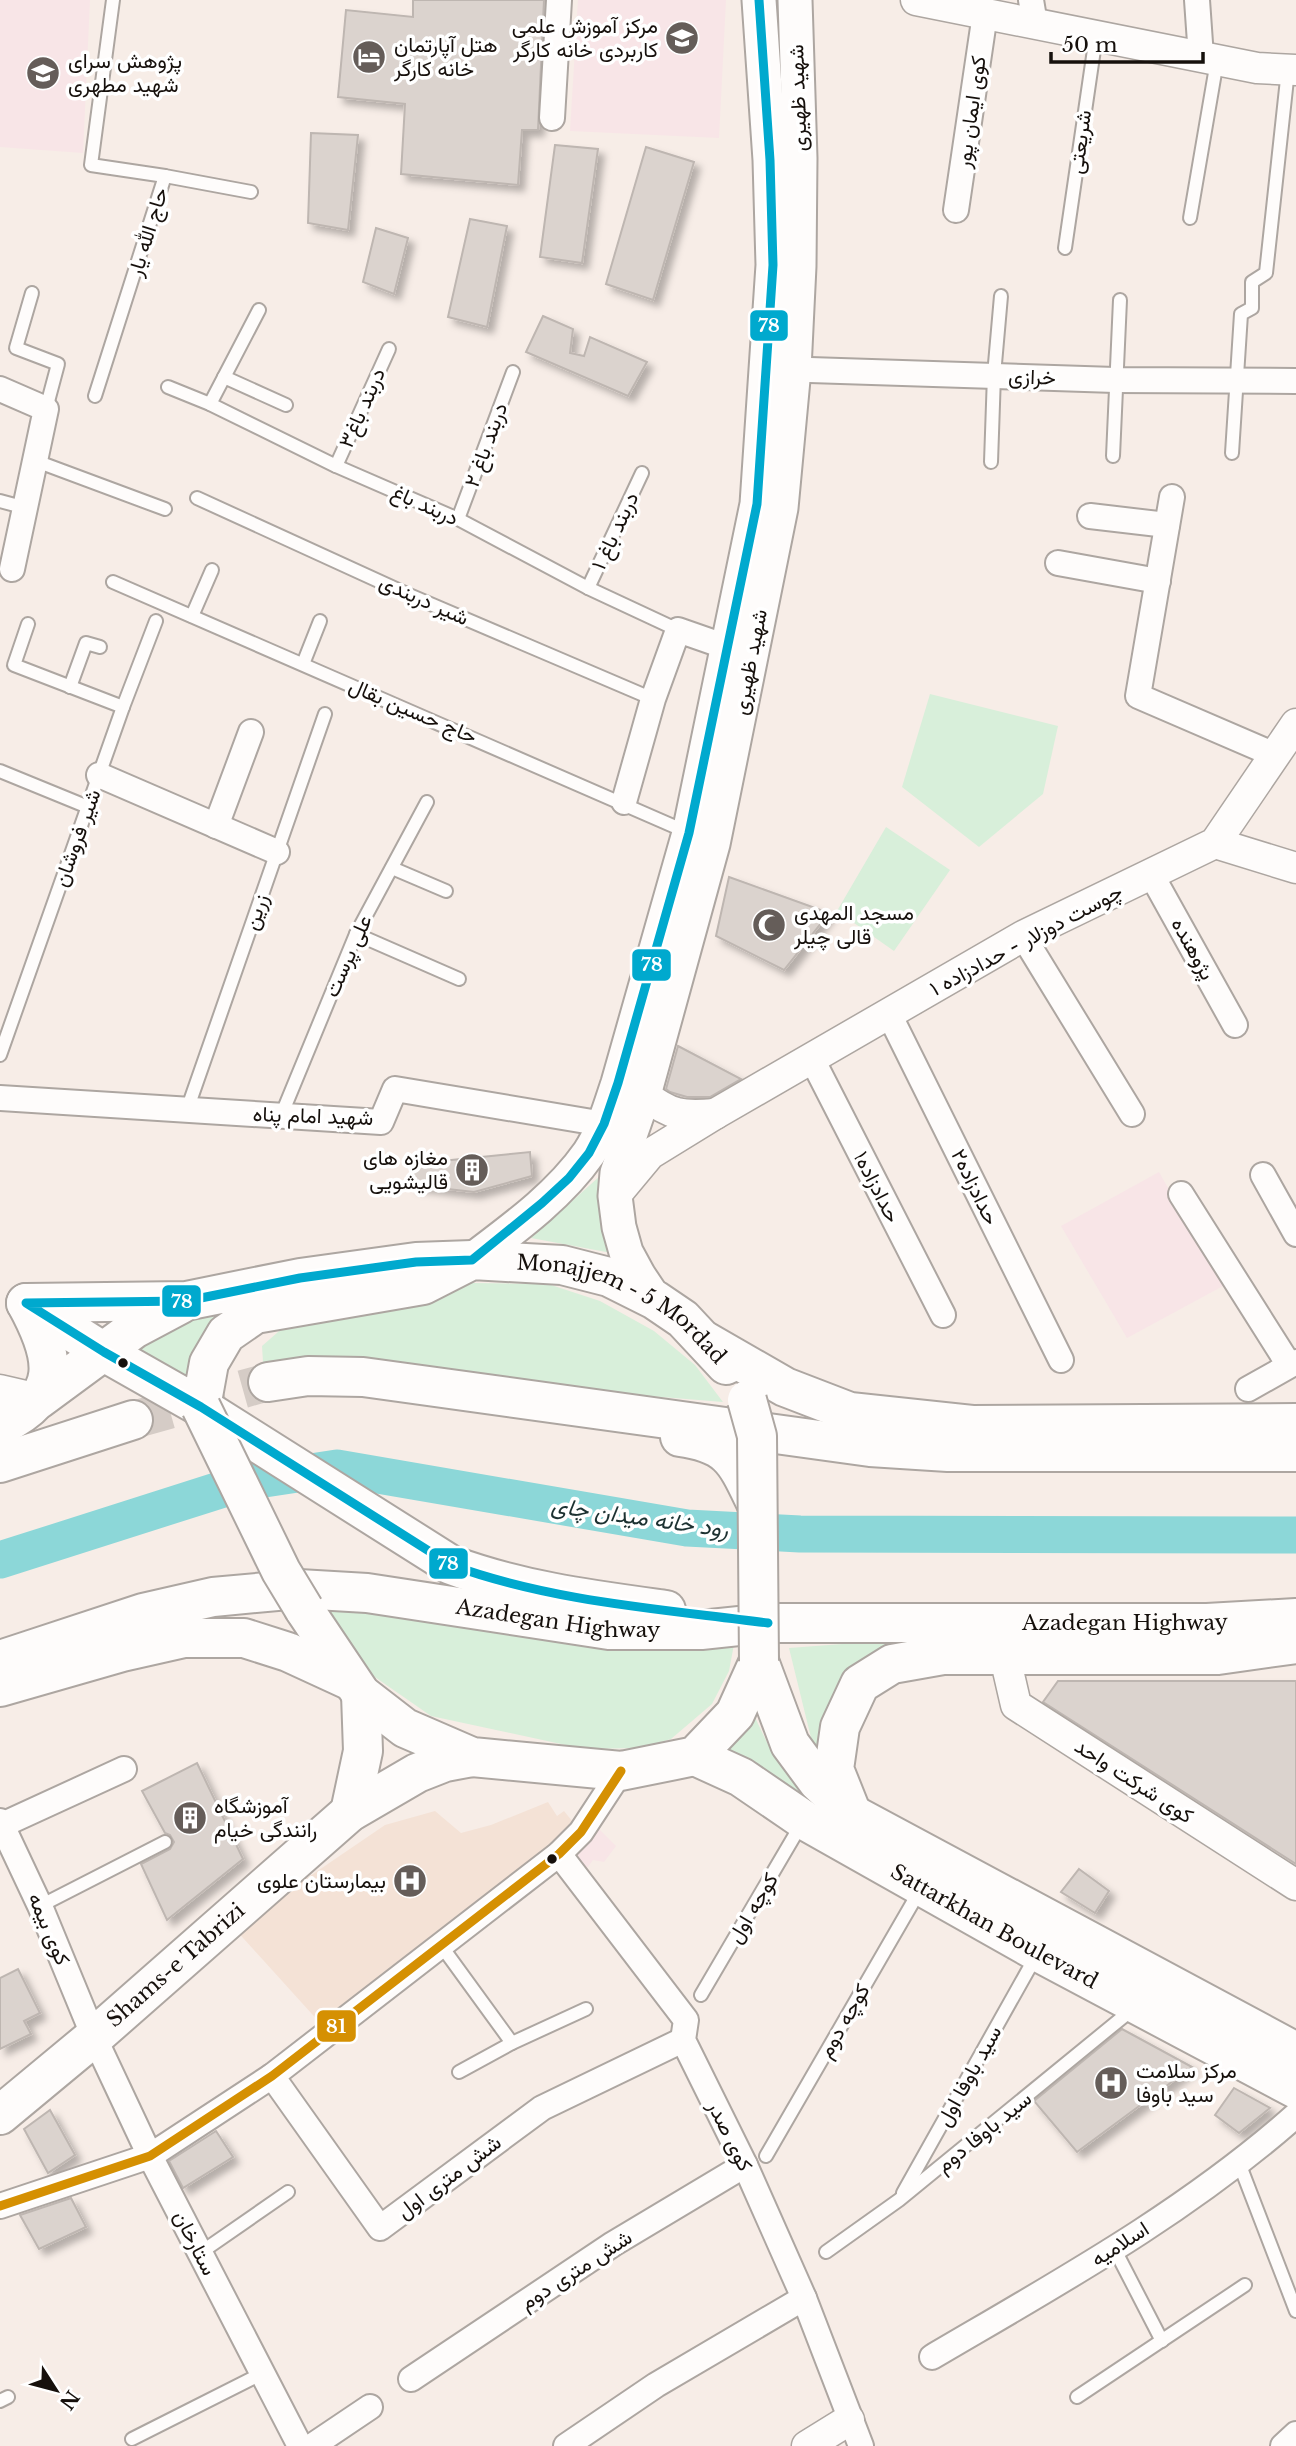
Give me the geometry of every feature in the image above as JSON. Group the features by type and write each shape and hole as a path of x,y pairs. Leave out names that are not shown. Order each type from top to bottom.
{"main road":[{"name":"شهید ظهیری","path":"655,1300 626,1252 615,1196 617,1173 644,1095 739,652 781,508 781,369 759,0"},
{"name":"شهید ظهیری","path":"781,369 799,266 800,158 795,0"},
{"name":"شهید ظهیری","path":"472,1260 509,1232 569,1178 589,1153 604,1124 701,838"},
{"name":"Monajjem - 5 Mordad","path":"186,1301 300,1278 416,1262 472,1260 562,1265 609,1277 655,1300 682,1319 705,1341 732,1371 747,1399 757,1436 759,1661"},
{"path":"350,1812 363,1751 356,1688 281,1571 201,1407 209,1363 226,1334 255,1314 423,1285 472,1260"},
{"path":"13,1295 186,1301"},
{"path":"13,1295 104,1352 201,1407 452,1565 489,1579 571,1597 768,1623"},
{"path":"13,1295 40,1329 48,1356 49,1376 39,1399"},
{"path":"0,1426 21,1416 39,1399 134,1329 186,1301"},
{"path":"705,1341 785,1387 850,1412 972,1425 1296,1423"},
{"path":"757,1505 738,1466 720,1448 701,1440 340,1394 268,1382 308,1376 363,1377 857,1445 948,1452 1296,1452"},
{"path":"0,1463 133,1420"},
{"name":"Azadegan Highway","path":"0,1660 144,1613 213,1597 299,1589 367,1593 610,1630 701,1630 768,1623 1208,1623 1296,1618"},
{"path":"0,1687 122,1652 184,1639 244,1638 288,1652 356,1688 405,1728 472,1757 621,1771 695,1756 734,1714 759,1661"},
{"path":"852,1814 834,1769 841,1727 860,1684 892,1664 943,1655 1004,1653 1219,1655 1296,1644"},
{"name":"Sattarkhan Boulevard","path":"759,1661 790,1744 818,1782 852,1814 1296,2052"},
{"name":"Sattarkhan Boulevard","path":"695,1756 741,1777 804,1820 1038,1952 1296,2089"},
{"name":"Shams-e Tabrizi","path":"0,2115 94,2038 350,1812 417,1773 445,1762 472,1757"}],"street":[{"path":"552,117 559,0"},
{"path":"916,0 985,14 1033,12 1096,36 1257,68 1292,70"},
{"path":"1197,0 1209,59"},
{"name":"کوی ایمان پور","path":"956,210 985,14"},
{"name":"خرازی","path":"781,369 1115,380 1296,381"},
{"path":"0,389 46,409 12,569"},
{"path":"1172,497 1138,696 1275,755"},
{"path":"1090,516 1167,525"},
{"path":"1058,563 1158,581"},
{"path":"624,802 653,699 678,630"},
{"name":"دربند باغ","path":"678,630 739,652"},
{"name":"چوست دوزلار - حدادزاده ۱","path":"615,1196 650,1154 715,1114 1023,936 1215,843 1296,724"},
{"path":"216,825 251,732"},
{"path":"99,775 277,852"},
{"path":"1215,843 1296,868"},
{"name":"پژوهنده","path":"1151,874 1235,1025"},
{"path":"1023,936 1132,1114"},
{"name":"حدادزاده۲","path":"889,1014 1061,1360"},
{"name":"حدادزاده۱","path":"811,1059 943,1315"},
{"name":"شهید امام پناه","path":"0,1098 381,1122 396,1089 604,1124"},
{"path":"644,1095 665,1111 690,1116 715,1114"},
{"path":"1263,1175 1296,1234"},
{"path":"1181,1194 1293,1363 1248,1389"},
{"path":"0,1390 39,1399"},
{"name":"کوی شرکت واحد","path":"1004,1653 1016,1705 1296,1885"},
{"path":"3,1836 124,1769"},
{"path":"0,2206 150,2156 272,2076 559,1854 581,1832 621,1771"},
{"name":"کوی بیمه","path":"3,1836 40,1906 94,2038"},
{"name":"کوی صدر","path":"559,1854 686,2021 683,2040 755,2161 855,2433"},
{"name":"ستارخان","path":"94,2038 150,2156 300,2446"},
{"name":"شش متری اول","path":"272,2076 380,2228 542,2108 683,2040"},
{"name":"اسلامیه","path":"932,2357 1115,2250 1240,2163 1296,2115"},
{"name":"شش متری دوم","path":"411,2379 613,2244 755,2161"},
{"path":"566,2446 656,2385 804,2298"},
{"path":"312,2446 370,2407"},
{"path":"807,2446 855,2433"},
{"path":"1283,2446 1296,2434"}],"lane":[{"name":"حاج الله یار","path":"95,396 165,176 91,165 113,0"},
{"name":"شریعتی","path":"1065,248 1096,36"},
{"path":"1190,218 1209,59"},
{"path":"1232,453 1241,314 1252,309 1252,282 1266,273 1292,70"},
{"path":"165,176 251,192"},
{"path":"32,293 16,348 58,364 46,409"},
{"path":"991,462 1001,296"},
{"path":"1113,456 1120,300"},
{"path":"210,404 259,310"},
{"name":"دربند باغ۳","path":"336,466 388,349"},
{"name":"دربند باغ ۲","path":"458,519 513,372"},
{"path":"224,377 286,405"},
{"name":"دربند باغ","path":"168,387 210,404 336,466 458,519 588,588 678,630"},
{"path":"36,461 165,509"},
{"name":"دربند باغ ۱","path":"588,588 642,473"},
{"name":"شیر دربندی","path":"197,498 407,594 653,699"},
{"path":"0,501 26,508"},
{"path":"192,616 212,570"},
{"name":"حاج حسین بقال","path":"113,582 624,802 701,838"},
{"name":"شیر فروشان","path":"0,1055 156,621"},
{"path":"303,664 320,621"},
{"path":"28,624 13,666 123,707"},
{"path":"70,687 86,643 100,648"},
{"name":"زرین","path":"187,1110 325,714"},
{"path":"0,771 88,807"},
{"name":"علی پرست","path":"281,1116 356,934 427,802"},
{"path":"392,868 446,891"},
{"path":"356,934 459,979"},
{"name":"کوچه اول","path":"701,1995 804,1820"},
{"path":"40,1906 165,1842"},
{"name":"کوچه دوم","path":"755,2161 922,1886"},
{"path":"440,1944 512,2043"},
{"name":"سید باوفا اول","path":"899,2200 1038,1952"},
{"name":"سید باوفا دوم","path":"826,2252 899,2200 1137,2006"},
{"path":"459,2072 512,2043 586,2009"},
{"path":"1240,2163 1296,2311"},
{"path":"200,2253 288,2192"},
{"path":"1115,2250 1162,2341"},
{"path":"1077,2397 1245,2285"},
{"path":"132,2439 262,2373"}],"shaded area":[{"name":"پژوهش سرای شهید مطهری","path":"0,0 90,0 83,153 0,147"},
{"name":"مرکز آموزش علمی کاربردی خانه کارگر","path":"578,0 726,0 719,138 570,131"},
{"path":"1159,1172 1223,1286 1127,1338 1061,1226"},
{"name":"بیمارستان علوی","path":"548,1802 557,1816 564,1811 581,1832 321,2024 234,1928 385,1825 435,1811 461,1833 491,1825"},
{"path":"594,1824 616,1846 604,1862 593,1860 584,1872 568,1852"}],"green space":[{"path":"930,694 1058,726 1043,794 979,847 902,787"},
{"path":"886,827 950,870 894,951 837,911"},
{"path":"600,1176 617,1254 531,1238"},
{"path":"473,1283 548,1284 600,1301 654,1331 695,1365 723,1402 637,1395 424,1365 335,1356 263,1362 262,1346 286,1325 357,1296"},
{"path":"253,1303 190,1383 130,1349 184,1316"},
{"path":"317,1598 735,1639 729,1671 712,1704 671,1739 640,1748 584,1749 431,1716 372,1675"},
{"path":"909,1639 872,1655 826,1714 815,1754 789,1648"},
{"path":"751,1709 774,1757 795,1781 860,1839 725,1750"}],"building":[{"path":"413,0 544,0 538,130 522,130 518,185 401,174 405,104 338,97 346,10 413,17"},
{"path":"311,133 358,135 348,230 308,223"},
{"path":"555,145 598,149 582,263 540,257"},
{"path":"646,147 694,162 653,300 606,284"},
{"path":"470,219 507,226 487,327 448,317"},
{"path":"376,228 408,238 394,294 363,282"},
{"path":"543,316 573,329 570,353 584,356 590,337 647,362 628,396 526,352"},
{"name":"مسجد المهدی قالی چیلر","path":"729,877 829,913 784,970 716,936"},
{"path":"678,1046 741,1079 710,1097 687,1097 670,1092 666,1089"},
{"name":"مغازه های قالیشویی","path":"530,1152 532,1176 474,1192 412,1185 412,1164"},
{"path":"1058,1681 1296,1681 1296,1864 1043,1702"},
{"name":"آموزشگاه رانندگی خیام","path":"197,1763 243,1859 167,1920 141,1864 170,1849 174,1842 170,1835 165,1833 142,1791"},
{"path":"1079,1869 1109,1891 1095,1913 1061,1892"},
{"path":"18,1969 40,2013 24,2021 31,2034 0,2049 0,1978"},
{"name":"مرکز سلامت سید باوفا","path":"1122,2029 1192,2067 1077,2152 1034,2101"},
{"path":"1234,2088 1270,2108 1239,2133 1215,2115"},
{"path":"50,2110 75,2155 48,2173 24,2129"},
{"path":"216,2131 233,2157 183,2188 169,2161"},
{"path":"71,2198 86,2227 39,2249 20,2215"}],"waterway":[{"name":"رود خانه میدان چای","path":"0,1560 245,1482 337,1468 687,1528 800,1534 1296,1535"}],"tunnel":[{"path":"133,1420 268,1382"}],"transit line":[{"name":"78","path":"759,0 770,160 773,265 757,504 689,833 618,1083 604,1124 589,1153 569,1178 542,1203 472,1260 416,1262 300,1278 186,1301 26,1303 104,1352 201,1407 451,1565 490,1578 568,1596 768,1623"},
{"name":"81","path":"0,2206 150,2156 272,2076 559,1854 581,1832 621,1771"}],"place":[{"name":"مرکز آموزش علمی کاربردی خانه کارگر","path":"682,38"},
{"name":"هتل آپارتمان خانه کارگر","path":"369,57"},
{"name":"پژوهش سرای شهید مطهری","path":"43,73"},
{"name":"مسجد المهدی قالی چیلر","path":"769,925"},
{"name":"مغازه های قالیشویی","path":"472,1170"},
{"name":"آموزشگاه رانندگی خیام","path":"190,1818"},
{"name":"بیمارستان علوی","path":"410,1881"},
{"name":"مرکز سلامت سید باوفا","path":"1111,2083"}]}
